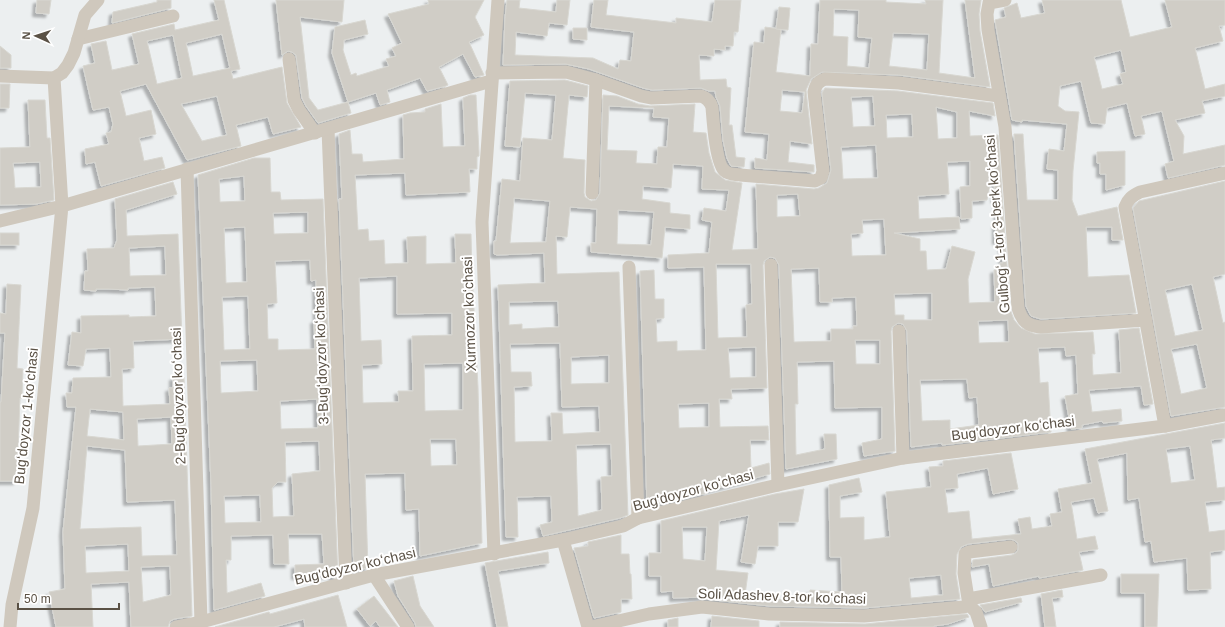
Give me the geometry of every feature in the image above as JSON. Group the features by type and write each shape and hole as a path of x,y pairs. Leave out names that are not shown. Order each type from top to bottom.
{"street":[{"path":"0,76 54,78 62,73 68,65 86,15 98,0"},
{"name":"Xurmozor koʻchasi","path":"494,554 482,222 498,0"},
{"path":"0,221 62,206 315,133 492,77 566,72 596,80 650,98 705,97 711,102 718,158 721,168 724,171 729,174 816,181 822,178 823,172 814,92 815,86 818,82 825,79 899,83 998,96 987,14 989,2 1005,0"},
{"path":"78,38 173,16"},
{"path":"289,59 294,100 315,133"},
{"name":"Bugʻdoyzor 1-koʻchasi","path":"10,627 12,605 33,508 62,206 54,78"},
{"path":"592,193 596,80"},
{"name":"Gulbogʻ 1-tor 3-berk koʻchasi","path":"998,96 1005,127 1018,308 1023,321 1027,324 1041,327 1146,320"},
{"name":"3-Bugʻdoyzor koʻchasi","path":"328,129 346,583"},
{"name":"2-Bugʻdoyzor koʻchasi","path":"187,169 201,622"},
{"path":"1165,426 1125,207 1128,200 1132,196 1140,192 1225,173"},
{"path":"771,265 778,485"},
{"path":"629,267 638,518"},
{"path":"899,331 904,458"},
{"name":"Bug'doyzor koʻchasi","path":"176,627 201,622 374,575 494,554 563,540 623,526 638,518 778,485 904,458 1165,426 1225,415"},
{"path":"563,540 588,627"},
{"path":"981,627 976,612 969,605 964,573 965,554 969,552 1011,547"},
{"path":"374,575 408,627"},
{"name":"Soli Adashev 8-tor koʻchasi","path":"592,627 649,614 702,607 769,614 864,616 964,607 969,605 974,598 1101,575"}],"building":[{"path":"37,0 51,0 49,14 36,13"},
{"path":"157,0 171,0 171,8 112,23 113,12 157,2"},
{"path":"214,0 224,0 240,69 231,71 233,79 282,67 287,103 301,127 273,134 268,117 236,125 241,146 187,160 146,84 120,91 126,116 151,110 156,134 139,138 144,161 162,157 165,168 101,186 95,162 86,164 85,149 109,144 106,133 111,132 113,124 109,107 93,110 83,66 95,63 91,44 106,41 112,70 139,64 132,34 174,24 175,30 219,20","holes":["222,34 230,68 193,76 186,43","173,35 182,78 157,84 147,41","217,96 227,135 202,141 181,104"]},
{"path":"276,0 344,0 342,22 300,17 309,98 318,110 348,102 351,113 318,123 306,106 302,98 296,55 288,51 282,55"},
{"path":"428,0 484,0 475,17 484,35 469,42 484,75 475,77 463,54 439,67 448,85 446,86 427,91 420,78 387,90 390,102 380,105 376,93 348,102 332,53 335,27 365,20 368,34 344,40 343,50 351,75 356,73 357,76 389,66 386,59 396,56 392,48 402,43 388,14 429,4"},
{"path":"507,0 520,0 519,8 556,12 557,0 570,0 567,25 549,23 547,36 516,32 515,55 593,58 618,69 620,60 631,61 634,32 591,27 594,0 608,0 606,15 676,23 676,18 712,22 715,0 741,0 738,32 734,32 733,46 725,46 725,50 714,49 714,56 699,55 700,80 726,79 727,87 731,88 729,125 732,125 736,157 745,158 744,167 731,166 727,158 723,140 720,106 715,91 709,91 701,88 652,90 589,69 566,64 503,65"},
{"path":"820,0 886,0 886,2 926,4 925,0 943,0 939,73 975,78 965,0 981,0 979,14 980,31 990,87 899,75 822,72 811,79 806,90 812,144 790,141 788,162 814,165 814,172 755,168 755,158 767,160 769,134 745,132 754,42 764,43 765,27 781,29 776,72 810,76 811,44 818,44","holes":["834,9 859,10 858,37 872,38 869,68 847,66 848,37 833,36","893,33 929,34 927,70 889,66","782,90 805,92 802,113 780,111"]},
{"path":"1042,0 1121,0 1130,37 1172,27 1165,0 1225,0 1225,25 1219,26 1223,41 1195,48 1205,89 1225,84 1225,96 1202,101 1205,113 1175,120 1184,136 1183,154 1225,145 1225,165 1168,178 1165,164 1174,161 1162,111 1141,116 1145,134 1135,136 1127,103 1107,108 1105,124 1091,123 1081,81 1060,86 1058,106 1065,111 1079,112 1073,171 1072,200 1078,216 1117,207 1123,240 1112,240 1112,227 1086,227 1088,277 1129,275 1136,313 1041,319 1031,316 1026,306 1014,134 1023,134 1027,200 1058,200 1058,170 1047,169 1049,149 1064,151 1067,124 1022,120 1022,122 1012,120 995,20 1006,17 1004,8 1017,3 1021,18 1045,13","holes":["1121,50 1126,72 1120,74 1123,84 1102,89 1094,57"]},
{"path":"779,7 790,8 788,30 776,29"},
{"path":"573,28 587,28 587,40 573,39"},
{"path":"0,46 11,55 11,68 0,68"},
{"path":"565,80 588,86 587,97 569,95 563,158 585,160 584,193 585,197 591,201 596,200 600,193 603,95 617,96 638,104 650,106 695,104 693,132 706,133 709,153 715,172 725,180 742,183 732,250 758,249 756,184 814,189 827,183 831,170 822,93 825,88 898,91 993,103 995,116 969,111 970,136 998,135 1010,309 1014,320 1021,328 1035,334 1093,332 1095,354 1092,354 1093,375 1121,373 1119,330 1139,328 1153,404 1144,405 1141,386 1089,390 1092,412 1121,409 1122,421 1103,423 1102,421 1082,425 1082,428 1071,429 1065,396 1078,394 1076,355 1066,356 1065,347 1038,348 1040,383 1048,382 1051,432 942,445 942,443 911,447 907,331 903,324 898,323 892,327 891,331 895,451 864,456 862,443 882,439 882,407 835,408 834,361 797,362 798,404 795,404 796,455 825,449 824,434 836,434 837,459 786,469 779,265 775,258 770,257 764,261 763,265 767,388 731,389 732,399 719,399 720,427 768,426 769,440 750,440 751,468 769,463 770,474 703,492 708,493 647,507 640,271 654,270 655,299 664,299 664,318 656,319 657,342 677,341 677,351 706,350 704,267 668,268 668,255 709,253 712,222 702,220 704,208 726,211 729,190 702,189 703,166 673,164 671,188 643,186 642,199 670,203 670,213 690,215 690,229 665,227 662,258 591,252 591,243 596,243 597,209 570,207 567,237 556,236 557,274 619,272 628,515 543,536 540,525 552,522 551,496 517,497 518,537 506,537 498,285 545,283 544,253 497,255 494,254 494,241 496,241 502,179 520,181 523,138 552,140 556,95 525,93 520,147 505,146 510,81","holes":["873,96 875,126 853,127 851,97","609,106 654,108 653,117 669,118 667,147 658,147 657,164 636,163 637,151 607,150","936,107 957,112 957,138 938,139","912,114 913,137 887,138 886,115","876,145 878,178 843,179 841,147","970,161 970,186 960,187 961,219 972,218 972,201 987,200 992,177 994,178 998,221 996,222 996,241 1002,240 1003,263 1000,263 1000,269 994,270 995,302 969,303 968,279 975,252 952,246 946,269 927,270 926,251 920,251 920,239 894,233 960,229 959,217 919,219 918,196 949,194 947,162","798,194 800,216 777,217 777,195","514,198 550,201 546,242 510,243","618,210 654,212 651,245 617,244","884,219 886,255 852,256 851,234 863,233 862,220","716,264 751,264 752,304 746,305 747,337 718,338","819,268 820,302 832,302 832,298 856,297 857,326 853,326 853,329 831,329 831,341 794,342 791,269","932,293 932,320 904,320 904,315 895,315 894,294","558,301 559,327 522,329 522,324 509,325 509,302","1008,320 1009,342 979,343 978,321","855,340 880,340 880,364 856,364","560,343 562,407 599,406 600,432 563,434 562,413 551,413 552,441 515,442 514,387 532,386 531,372 511,372 510,344","756,347 756,377 730,378 728,348","609,355 609,383 571,384 571,357","967,379 969,398 977,397 979,425 950,429 950,420 922,421 920,380","709,403 709,427 679,428 678,404","611,444 612,476 601,477 602,510 578,516 576,445"]},
{"path":"0,84 10,84 9,108 0,108"},
{"path":"470,95 476,95 479,156 477,157 477,169 469,169 470,192 406,195 405,173 355,175 358,230 368,229 369,241 384,240 385,264 408,263 407,237 426,236 426,264 456,263 455,234 471,234 478,387 482,543 420,556 419,509 406,510 405,473 365,474 368,568 354,570 339,199 342,199 339,134 350,130 352,154 362,154 363,162 404,159 403,115 425,112 425,109 441,104 443,147 465,146 463,98","holes":["397,276 397,314 452,313 452,335 412,336 413,391 398,391 399,402 363,403 362,365 382,364 381,340 361,341 359,278","463,363 463,410 425,411 424,364","430,439 456,439 457,465 431,466"]},
{"path":"28,100 45,100 47,138 50,138 54,200 36,204 0,205 0,148 30,147","holes":["40,162 41,187 15,188 13,163"]},
{"path":"1125,151 1125,185 1106,190 1106,174 1100,174 1100,163 1097,163 1097,152"},
{"path":"254,158 270,158 271,192 280,192 281,200 323,199 338,577 334,578 332,575 295,576 295,565 324,564 322,534 288,534 289,564 274,564 273,535 231,536 231,560 226,560 227,593 261,583 265,596 214,610 211,484 198,175","holes":["244,176 245,201 220,202 219,179","308,212 308,233 274,234 273,213","245,227 247,282 226,283 224,228","310,260 311,281 316,280 317,320 314,320 315,349 278,350 278,339 268,339 267,304 277,303 275,261","248,296 250,349 224,350 222,297","257,360 258,391 221,393 220,361","317,399 318,428 281,429 280,401","319,441 320,471 292,474 294,516 273,517 272,488 278,482 286,482 285,442","260,495 261,522 225,523 224,496"]},
{"path":"1225,181 1225,274 1213,277 1223,323 1225,322 1225,407 1171,416 1133,208 1139,201","holes":["1192,284 1203,330 1175,336 1165,290","1197,344 1207,388 1181,394 1171,349"]},
{"path":"173,182 177,194 126,210 127,236 178,234 182,339 133,341 134,368 122,369 123,406 170,404 169,388 173,388 173,377 184,377 192,616 174,619 170,621 168,627 131,627 129,582 91,584 93,627 56,627 49,592 65,589 63,532 76,407 67,407 66,393 72,393 73,378 111,377 110,348 86,349 83,366 68,365 72,332 81,333 81,316 156,316 155,287 128,288 128,290 84,290 85,271 88,271 87,249 114,248 117,240 115,199","holes":["165,246 166,275 130,276 129,248","90,409 123,412 124,440 87,436","171,417 172,444 138,446 137,419","87,446 125,450 127,502 175,500 177,555 142,556 141,527 80,529","128,544 129,571 86,573 85,546","170,566 171,595 143,602 141,567"]},
{"path":"0,233 19,233 19,245 0,245"},
{"path":"7,284 21,285 17,368 23,369 22,398 20,398 17,481 0,481 0,402 5,333 0,333 0,313 6,314"},
{"path":"1225,423 1225,438 1211,440 1217,488 1225,487 1225,500 1205,502 1209,532 1225,530 1225,550 1210,552 1211,589 1188,590 1187,558 1154,562 1151,541 1145,542 1139,498 1128,500 1127,453 1097,459 1108,511 1098,513 1094,498 1071,502 1077,539 1095,536 1098,549 1079,552 1083,570 1039,578 1039,576 993,586 989,564 972,567 973,560 1012,555 1018,550 1018,543 1010,539 968,544 961,547 957,554 956,574 960,599 864,608 770,606 705,599 705,597 673,598 673,591 661,592 661,576 649,576 649,553 661,553 661,521 775,494 804,489 798,522 778,522 778,546 758,546 755,564 741,562 749,515 719,521 716,570 748,573 745,595 784,600 810,599 810,590 842,592 841,557 830,557 829,485 859,478 862,492 840,496 840,518 864,517 864,540 890,537 886,492 931,487 929,467 943,466 943,461 1011,453 1018,489 993,494 988,468 957,474 958,488 945,489 948,513 969,511 972,539 1021,534 1018,519 1030,517 1032,529 1052,526 1050,514 1062,512 1058,489 1092,483 1085,449","holes":["1190,446 1195,480 1171,483 1166,449","682,527 707,527 705,561 683,559","941,575 943,595 911,598 909,578"]},
{"path":"621,535 621,554 629,554 632,599 621,599 621,612 594,618 574,548 588,546 588,542"},
{"path":"548,552 549,563 498,571 508,627 497,627 485,563"},
{"path":"1121,574 1159,574 1157,627 1145,627 1145,593 1121,593"},
{"path":"413,576 420,606 434,627 416,627 398,596 394,581"},
{"path":"1062,590 1063,597 1052,598 1056,627 1045,627 1041,594"},
{"path":"338,595 347,627 305,627 304,619 274,627 215,627 269,612 270,614"},
{"path":"374,596 398,627 380,627 376,621 370,626 357,609"},
{"path":"1021,598 1022,602 985,612 980,605"},
{"path":"967,614 969,617 934,627 780,627 780,622 865,624"},
{"path":"712,616 759,621 759,627 711,627"},
{"path":"678,618 678,627 668,627 668,620"}]}
